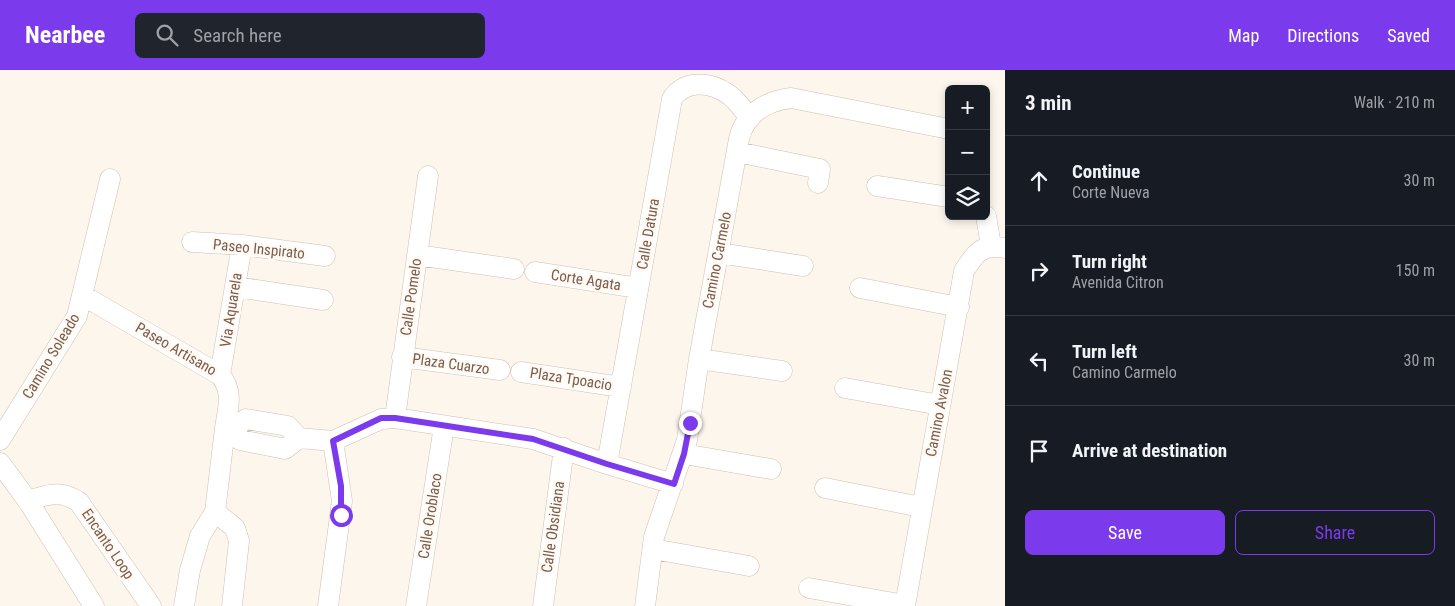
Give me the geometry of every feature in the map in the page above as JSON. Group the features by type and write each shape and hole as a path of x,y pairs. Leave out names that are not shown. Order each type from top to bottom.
{"street":[{"name":"Calle Datura","path":"607,464 669,108 675,94 680,89 692,84 722,90 733,98 750,118"},
{"name":"Camino Carmelo","path":"645,606 654,537 684,454 699,358 741,131 750,118 768,104 791,98 945,128"},
{"path":"737,152 820,169 818,183"},
{"name":"Calle Pomelo","path":"395,418 428,176"},
{"name":"Camino Soleado","path":"0,440 77,316 110,179"},
{"path":"877,186 945,197"},
{"path":"988,220 998,247"},
{"name":"Paseo Inspirato","path":"192,242 242,245 325,256"},
{"name":"Via Aquarela","path":"220,375 242,245"},
{"name":"Camino Avalon","path":"905,606 964,271 978,252 998,247"},
{"path":"720,252 803,266"},
{"path":"417,256 514,269"},
{"name":"Corte Agata","path":"535,272 638,288"},
{"path":"236,287 323,300"},
{"path":"860,288 959,306"},
{"name":"Paseo Artisano","path":"82,295 220,375 228,383 230,396 229,428"},
{"name":"Plaza Cuarzo","path":"402,357 500,370"},
{"path":"699,358 782,371"},
{"name":"Plaza Tpoacio","path":"521,372 620,387"},
{"path":"845,388 940,405"},
{"path":"184,606 190,570 200,536 215,512 229,428 246,419 288,426 299,438 333,441 381,418 395,418 533,439 674,484"},
{"name":"Calle Oroblaco","path":"416,606 444,426"},
{"path":"328,606 342,501 339,469 333,441"},
{"name":"Calle Obsidiana","path":"543,606 564,448"},
{"path":"684,454 771,469"},
{"path":"0,463 28,501 94,606"},
{"path":"825,488 921,507"},
{"name":"Encanto Loop","path":"28,501 51,493 67,494 80,502 151,606"},
{"path":"215,512 235,528 239,541 232,606"},
{"path":"653,549 749,566"},
{"path":"809,588 905,606"}],"route":[{"path":"341,515 341,486 333,441 381,418 395,418 533,439 674,484 684,454 690,423"}]}
